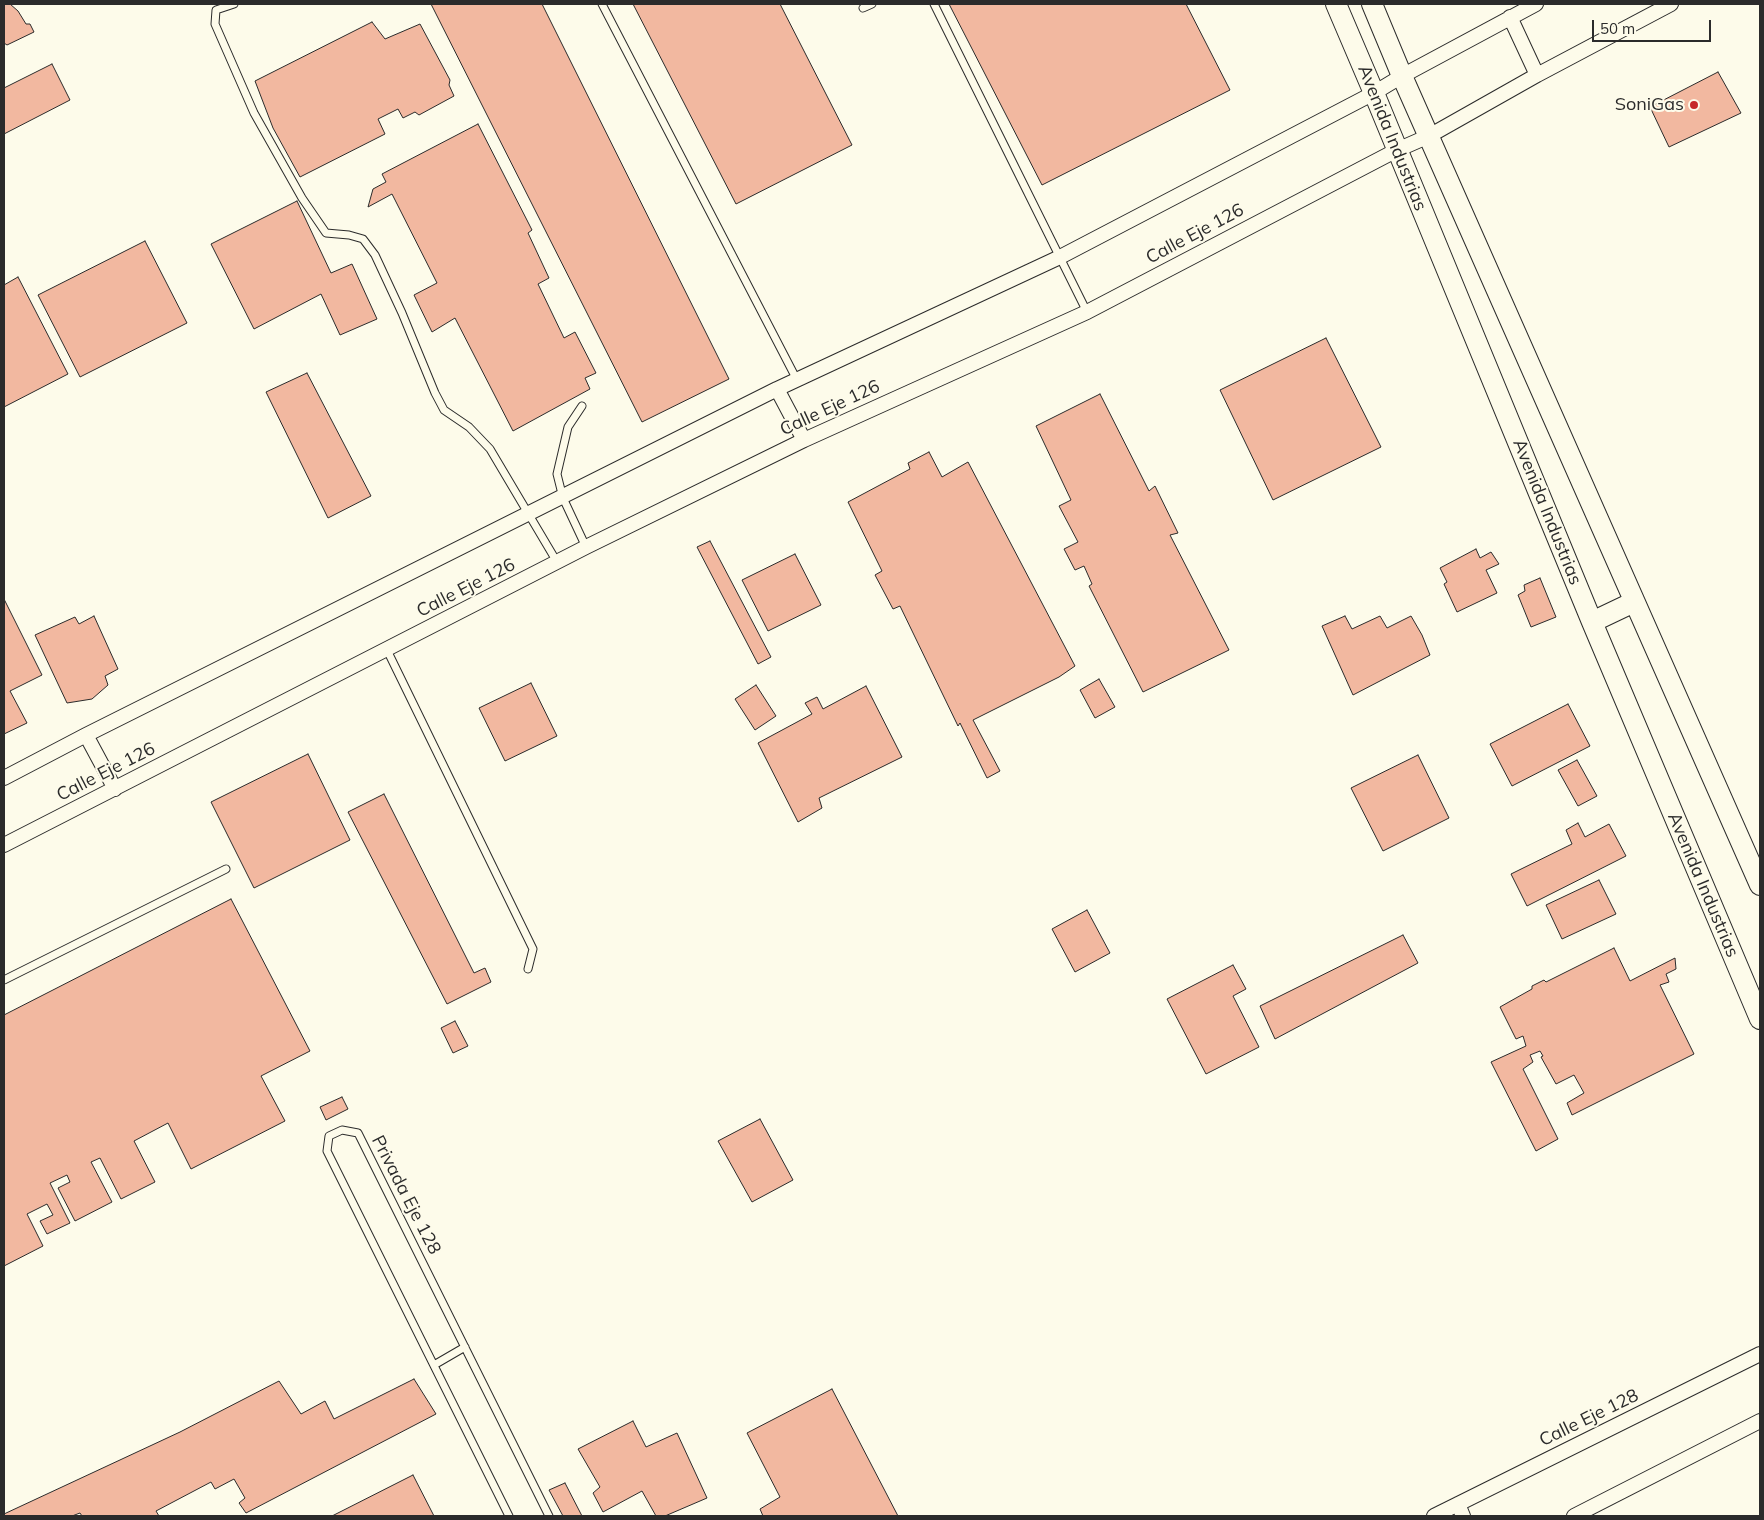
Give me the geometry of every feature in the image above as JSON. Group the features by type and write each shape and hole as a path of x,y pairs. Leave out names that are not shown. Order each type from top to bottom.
{"main road":[{"name":"Avenida Industrias","path":"1336,4 1592,622 1756,998 1760,1019"},
{"name":"Avenida Industrias","path":"1372,4 1402,76 1760,885"},
{"path":"1592,622 1634,602"}],"street":[{"path":"4,778 86,735 563,498 777,389 1060,257 1374,93 1536,4"},
{"name":"Calle Eje 126","path":"4,845 557,562 804,440 1087,312 1397,150 1429,136 1536,75 1671,4"},
{"path":"1510,17 1536,75"},
{"path":"777,389 804,440"},
{"path":"86,735 115,789"},
{"name":"Calle Eje 128","path":"1434,1516 1461,1510 1760,1354"},
{"path":"1574,1516 1760,1421"}],"lane":[{"path":"234,4 216,10 215,24 254,112 302,198 326,233 350,235 363,239 375,255 444,410 469,427 490,449 557,562"},
{"path":"602,4 797,380"},
{"path":"863,8 872,4"},
{"path":"934,4 1087,312"},
{"path":"582,406 568,427 557,474 563,498 586,548"},
{"path":"386,650 533,949 528,969"},
{"path":"4,980 226,869"},
{"name":"Privada Eje 128","path":"509,1516 327,1151 329,1136 342,1130 358,1133 549,1516"},
{"path":"434,1365 466,1347"}],"building":[{"path":"4,4 10,4 18,11 26,24 30,24 34,32 7,45 4,43"},
{"path":"431,4 542,4 729,379 642,422"},
{"path":"633,4 780,4 852,145 736,204"},
{"path":"949,4 1186,4 1230,90 1042,185"},
{"path":"372,22 385,39 420,24 450,80 449,85 454,96 419,115 415,112 403,118 398,109 378,119 385,134 300,177 273,128 255,81"},
{"path":"52,64 70,100 4,134 4,88"},
{"path":"1718,72 1741,113 1669,147 1650,107"},
{"path":"478,124 532,230 528,233 549,278 538,284 564,338 575,332 596,373 585,378 590,389 513,431 455,318 432,332 414,295 437,283 392,194 368,207 373,189 386,182 382,174"},
{"path":"297,201 331,273 352,264 377,319 340,335 321,294 254,329 211,244"},
{"path":"145,241 187,323 80,377 38,295"},
{"path":"18,277 68,374 4,407 4,285"},
{"path":"1326,338 1381,447 1273,500 1220,390"},
{"path":"307,373 371,496 328,518 266,392"},
{"path":"1100,394 1149,491 1155,486 1178,533 1170,535 1229,650 1143,692 1089,586 1092,584 1084,566 1075,570 1064,549 1078,542 1059,506 1071,500 1036,426"},
{"path":"929,452 942,477 968,462 1075,666 1059,677 973,720 1000,771 987,778 960,723 958,726 900,606 893,609 875,575 882,571 848,502 910,469 908,463"},
{"path":"710,541 771,657 758,664 697,547"},
{"path":"1476,549 1480,558 1491,552 1499,564 1486,570 1497,593 1457,612 1444,584 1447,582 1440,568"},
{"path":"795,554 821,605 768,631 742,580"},
{"path":"1540,578 1556,617 1531,627 1518,595 1525,591 1524,585"},
{"path":"4,599 42,675 10,691 27,723 4,734"},
{"path":"94,616 118,669 105,676 108,685 92,699 67,703 35,635 75,617 79,624"},
{"path":"1345,616 1352,629 1380,616 1387,628 1411,616 1422,635 1430,655 1353,695 1322,626"},
{"path":"1099,679 1115,707 1095,718 1080,690"},
{"path":"531,683 557,736 505,761 479,708"},
{"path":"756,685 776,716 755,730 735,699"},
{"path":"866,686 902,757 819,798 822,808 798,822 758,743 812,714 805,703 817,697 823,709"},
{"path":"1568,704 1590,746 1512,786 1490,744"},
{"path":"308,754 350,840 254,888 211,802"},
{"path":"1418,755 1449,818 1383,851 1351,788"},
{"path":"1577,760 1597,796 1578,806 1558,770"},
{"path":"384,794 474,973 485,968 491,982 447,1004 348,812"},
{"path":"1578,823 1585,837 1609,824 1626,856 1527,906 1511,874 1572,844 1566,830"},
{"path":"1599,880 1616,914 1562,939 1546,905"},
{"path":"231,899 310,1051 261,1076 285,1121 191,1169 168,1123 134,1141 155,1182 121,1199 100,1158 91,1162 112,1202 75,1221 58,1188 70,1182 67,1175 50,1183 70,1223 47,1234 40,1221 53,1215 47,1204 27,1214 43,1246 4,1266 4,1015"},
{"path":"1087,910 1110,953 1075,972 1052,929"},
{"path":"1403,935 1418,963 1275,1039 1260,1006"},
{"path":"1614,948 1630,981 1675,958 1676,969 1666,974 1669,982 1660,985 1694,1054 1572,1115 1567,1103 1584,1093 1574,1075 1556,1084 1541,1057 1543,1056 1540,1051 1530,1055 1533,1062 1523,1069 1558,1139 1536,1151 1491,1062 1526,1046 1523,1036 1516,1039 1500,1007 1532,989 1532,986 1544,980 1546,982"},
{"path":"1233,965 1246,989 1233,996 1259,1047 1206,1074 1167,999"},
{"path":"455,1021 468,1046 453,1053 441,1028"},
{"path":"342,1097 348,1109 326,1120 320,1107"},
{"path":"760,1119 793,1180 752,1202 718,1141"},
{"path":"414,1379 436,1414 246,1513 239,1503 245,1498 234,1479 215,1489 211,1482 156,1511 159,1516 82,1516 80,1513 72,1516 4,1516 4,1514 180,1432 279,1381 301,1414 325,1401 334,1419"},
{"path":"832,1389 898,1516 763,1516 760,1509 780,1497 747,1433"},
{"path":"633,1421 646,1447 677,1433 707,1498 665,1516 656,1516 642,1491 603,1512 593,1493 600,1487 578,1449"},
{"path":"413,1475 434,1516 332,1516"},
{"path":"565,1483 582,1516 563,1516 549,1490"}],"place":[{"name":"SoniGas","path":"1694,105"}]}
